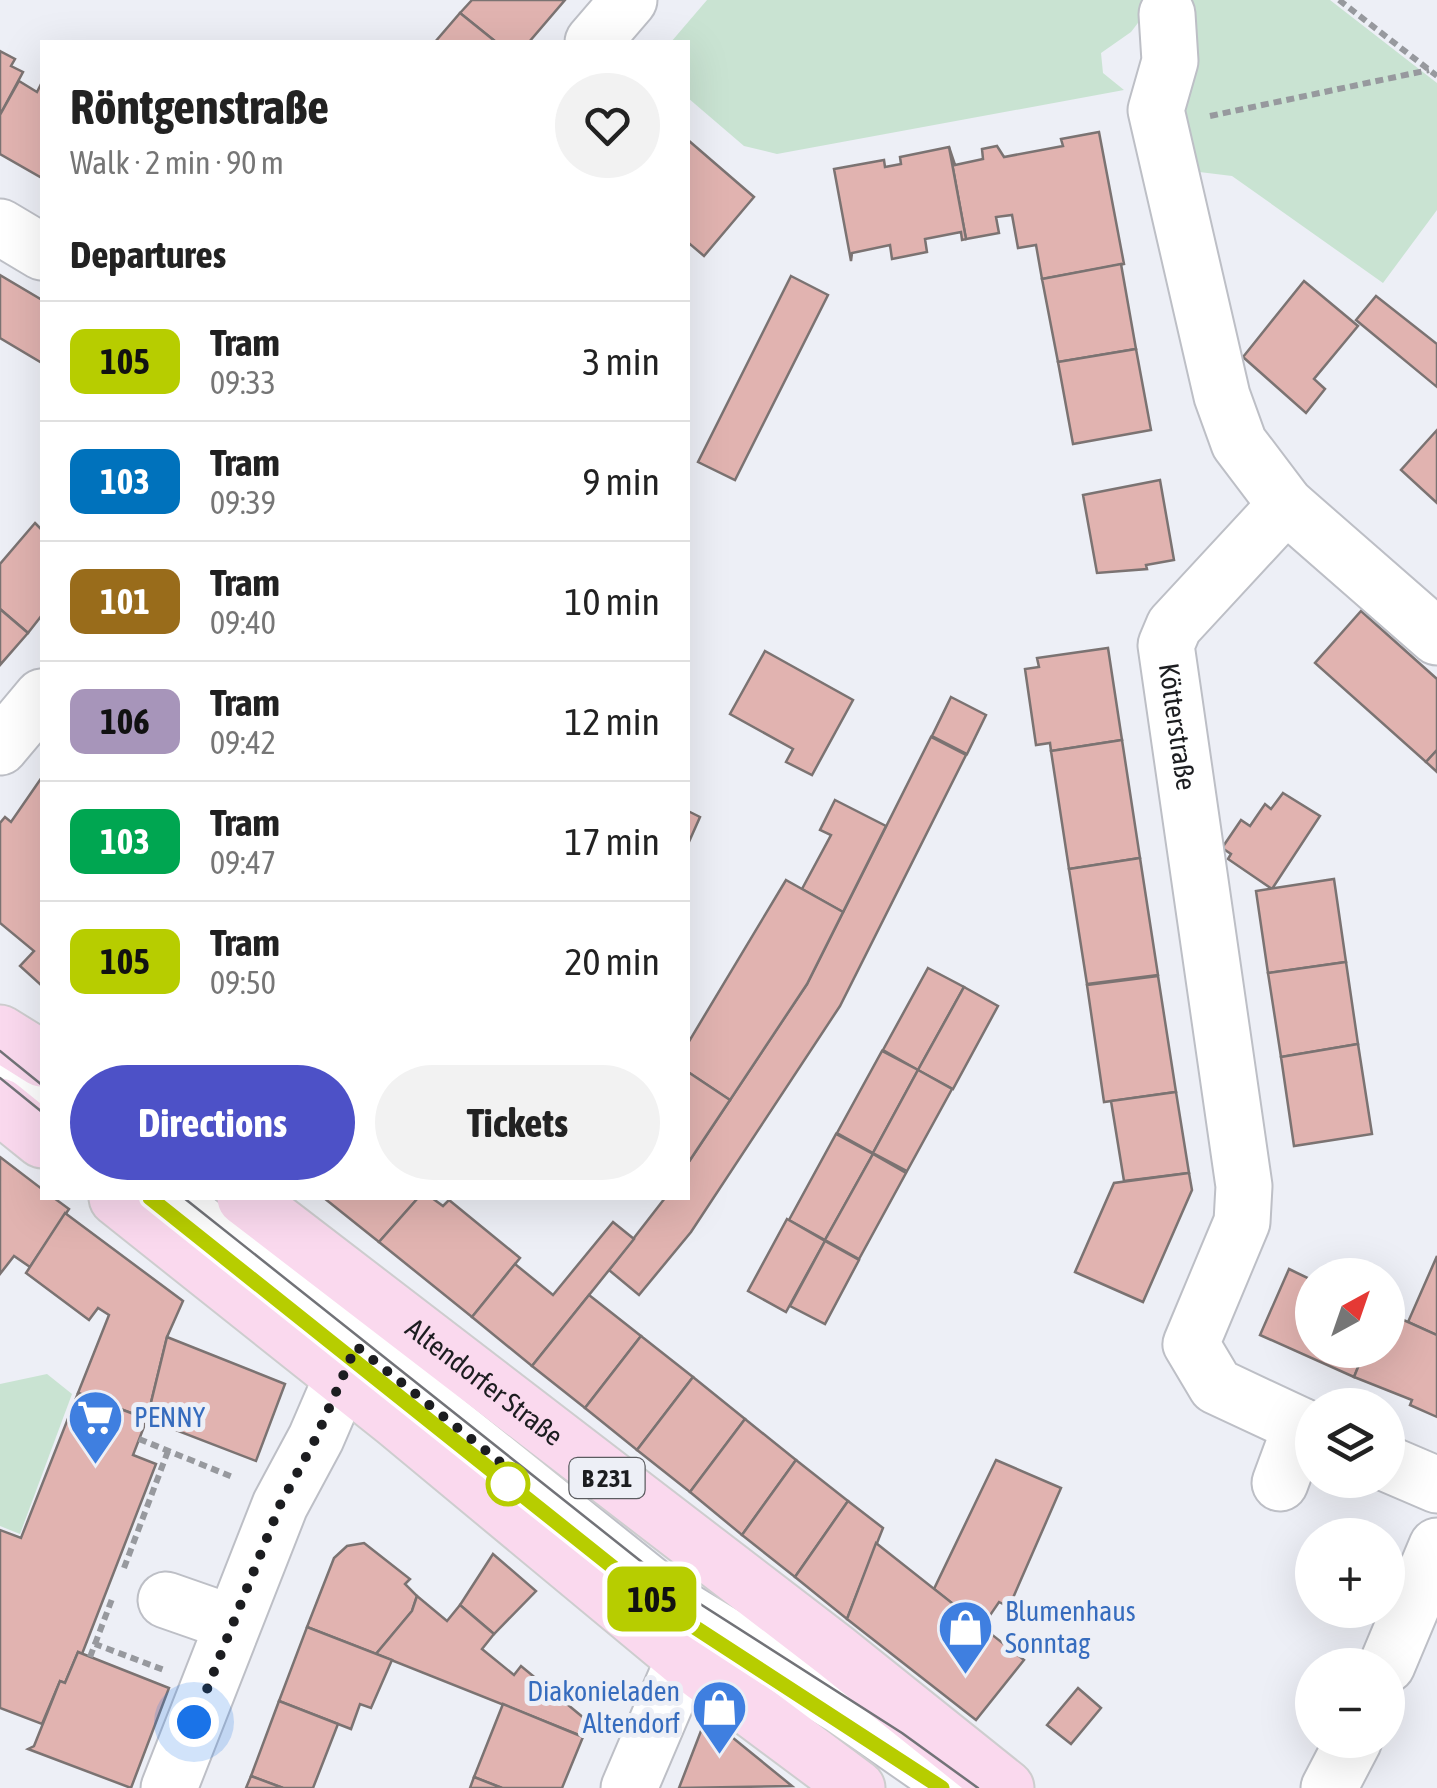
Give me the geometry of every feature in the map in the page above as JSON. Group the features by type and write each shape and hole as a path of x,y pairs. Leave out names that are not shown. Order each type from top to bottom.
{"main road":[{"path":"0,1033 40,1058"},
{"path":"0,1106 40,1138"},
{"name":"Altendorfer Straße","path":"120,1200 359,1341 1006,1788"},
{"name":"Altendorfer Straße","path":"246,1200 359,1341 684,1659 856,1788"}],"street":[{"path":"596,40 629,0"},
{"path":"1166,14 1170,60 1156,110 1222,396 1239,444 1286,505 1437,638"},
{"path":"0,227 40,251"},
{"name":"Kötterstraße","path":"1286,505 1174,626 1166,645 1244,1186 1242,1222 1191,1344 1216,1386 1295,1423"},
{"path":"0,747 40,699"},
{"path":"0,1069 40,1099"},
{"path":"171,1200 359,1341 674,1604 885,1734 959,1788"},
{"path":"169,1788 232,1623 359,1341"},
{"path":"1280,1483 1295,1453"},
{"path":"1405,1471 1437,1485"},
{"path":"1394,1648 1437,1546"},
{"path":"134,1588 232,1623"},
{"path":"628,1788 684,1659"},
{"path":"1329,1788 1345,1758"}],"path":[{"path":"1339,0 1437,76"},
{"path":"1160,126 1429,70"},
{"path":"139,1439 238,1480"},
{"path":"90,1656 134,1588 168,1451"},
{"path":"95,1644 166,1671"}],"green space":[{"path":"707,0 1150,0 1151,6 1131,32 1101,53 1103,73 1124,90 777,154 744,146 690,100 690,40 673,40"},
{"path":"1174,0 1330,0 1437,83 1437,210 1383,283 1232,176 1175,169"},
{"path":"47,1374 72,1394 20,1534 0,1526 0,1384"}],"building":[{"path":"472,0 565,0 531,40 494,40 460,13"},
{"path":"460,13 494,40 437,40"},
{"path":"0,51 15,59 11,66 23,72 0,115"},
{"path":"19,81 37,92 40,86 40,177 0,154 0,115"},
{"path":"1099,132 1124,264 1042,279 1036,245 1018,248 1012,215 996,217 999,233 966,239 949,147 955,165 983,159 982,149 997,146 1004,157 1063,146 1061,139"},
{"path":"690,142 754,197 704,256 690,244"},
{"path":"949,147 966,239 962,240 961,232 925,239 927,252 892,259 890,245 852,253 851,261 834,169 884,160 885,167 901,164 900,157"},
{"path":"1121,264 1136,349 1058,362 1042,279"},
{"path":"0,275 40,299 40,362 0,338"},
{"path":"791,276 828,295 735,480 698,462"},
{"path":"1304,281 1358,326 1314,379 1325,389 1306,413 1243,357"},
{"path":"1376,296 1437,344 1437,387 1356,320"},
{"path":"1136,349 1151,430 1073,444 1058,362"},
{"path":"1437,430 1437,503 1401,470"},
{"path":"1160,480 1174,560 1146,565 1147,569 1097,573 1083,495"},
{"path":"35,523 40,528 40,618 28,633 0,609 0,564"},
{"path":"0,609 28,633 0,665"},
{"path":"1361,611 1437,679 1437,750 1426,762 1315,663"},
{"path":"1108,648 1122,740 1051,751 1050,743 1036,745 1025,669 1039,667 1037,658"},
{"path":"765,651 853,700 812,775 786,762 793,749 730,714"},
{"path":"951,697 986,715 967,754 932,736"},
{"path":"931,737 966,755 840,1006 691,1232 639,1295 609,1270 663,1200 690,1200 690,1160 807,984"},
{"path":"1122,740 1140,858 1069,869 1051,751"},
{"path":"1437,750 1437,772 1426,762"},
{"path":"40,780 40,984 20,966 34,951 0,923 0,823 5,817 11,822"},
{"path":"1283,793 1320,816 1272,889 1228,859 1231,854 1222,848 1241,820 1250,826 1265,804 1271,809"},
{"path":"835,800 886,826 843,912 802,889 831,835 820,830"},
{"path":"690,812 700,817 690,840"},
{"path":"1140,858 1158,975 1087,984 1069,869"},
{"path":"1334,879 1346,962 1268,973 1256,891"},
{"path":"786,880 843,912 807,984 730,1100 690,1073 690,1040"},
{"path":"1346,962 1358,1044 1281,1057 1268,973"},
{"path":"928,968 964,987 918,1070 883,1050"},
{"path":"1158,976 1176,1092 1104,1102 1087,985"},
{"path":"964,987 998,1006 953,1089 918,1070"},
{"path":"1358,1044 1372,1134 1294,1146 1281,1057"},
{"path":"882,1051 918,1070 873,1153 837,1133"},
{"path":"918,1070 952,1089 907,1171 873,1153"},
{"path":"690,1073 730,1100 690,1160"},
{"path":"1176,1092 1189,1173 1124,1181 1111,1101"},
{"path":"836,1134 873,1154 825,1240 789,1220"},
{"path":"873,1154 906,1173 859,1259 825,1240"},
{"path":"0,1157 40,1187 40,1200 57,1200 69,1209 30,1267 14,1256 0,1274"},
{"path":"1189,1173 1192,1190 1143,1302 1075,1272 1114,1183"},
{"path":"326,1200 416,1200 379,1242"},
{"path":"416,1200 435,1200 443,1206 449,1200 520,1258 472,1317 379,1242"},
{"path":"65,1213 183,1301 167,1337 147,1419 78,1393 109,1315 98,1308 89,1320 26,1273"},
{"path":"787,1219 825,1241 786,1312 748,1291"},
{"path":"613,1222 634,1239 532,1366 472,1317 515,1264 553,1295"},
{"path":"825,1241 859,1260 825,1324 790,1306"},
{"path":"1437,1256 1437,1335 1408,1322"},
{"path":"1289,1269 1295,1272 1295,1351 1260,1335"},
{"path":"589,1295 641,1336 585,1408 532,1366"},
{"path":"1405,1321 1437,1335 1437,1417 1410,1405 1412,1400 1405,1397 1405,1388 1382,1388 1354,1377 1358,1368 1405,1368"},
{"path":"641,1336 693,1377 637,1450 585,1408"},
{"path":"167,1337 285,1384 256,1461 147,1419"},
{"path":"1334,1368 1358,1368 1354,1377"},
{"path":"693,1377 745,1419 690,1492 637,1450"},
{"path":"78,1393 147,1419 133,1455 156,1464 82,1654 78,1652 65,1683 60,1681 42,1724 0,1708 0,1530 21,1538"},
{"path":"745,1419 796,1460 742,1535 690,1492"},
{"path":"796,1460 848,1501 795,1577 742,1535"},
{"path":"996,1460 1061,1488 1009,1607 999,1602 982,1627 934,1589"},
{"path":"848,1501 883,1528 847,1619 795,1577"},
{"path":"364,1543 410,1579 405,1584 417,1596 412,1611 376,1654 307,1627 334,1558 347,1546"},
{"path":"876,1543 1024,1660 976,1720 847,1619"},
{"path":"493,1554 536,1591 494,1634 460,1605"},
{"path":"417,1596 447,1621 460,1605 494,1634 482,1649 514,1675 521,1666 585,1719 579,1735 376,1654 412,1611"},
{"path":"307,1627 392,1660 371,1708 360,1704 351,1729 279,1701"},
{"path":"78,1652 169,1688 131,1788 28,1749 34,1746 60,1681 65,1683"},
{"path":"1078,1688 1101,1708 1071,1744 1047,1725"},
{"path":"279,1701 338,1724 313,1788 283,1788 251,1776"},
{"path":"503,1704 583,1737 562,1788 502,1788 474,1777"},
{"path":"722,1729 792,1786 679,1788 701,1731"},
{"path":"251,1776 283,1788 246,1788"},
{"path":"474,1777 502,1788 470,1788"}],"tram line":[{"path":"0,1051 40,1083"},
{"path":"0,1078 40,1110"},
{"path":"153,1200 659,1604 942,1788"},
{"name":"105","path":"153,1200 659,1604 942,1788"},
{"path":"187,1200 672,1586 902,1733 978,1788"}],"place":[{"name":"PENNY","path":"95,1466"},
{"name":"Blumenhaus Sonntag","path":"966,1676"},
{"name":"Diakonieladen Altendorf","path":"719,1756"}],"route":[{"path":"194,1722 280,1505 316,1438 340,1375 356,1346 521,1479 508,1484"}]}
